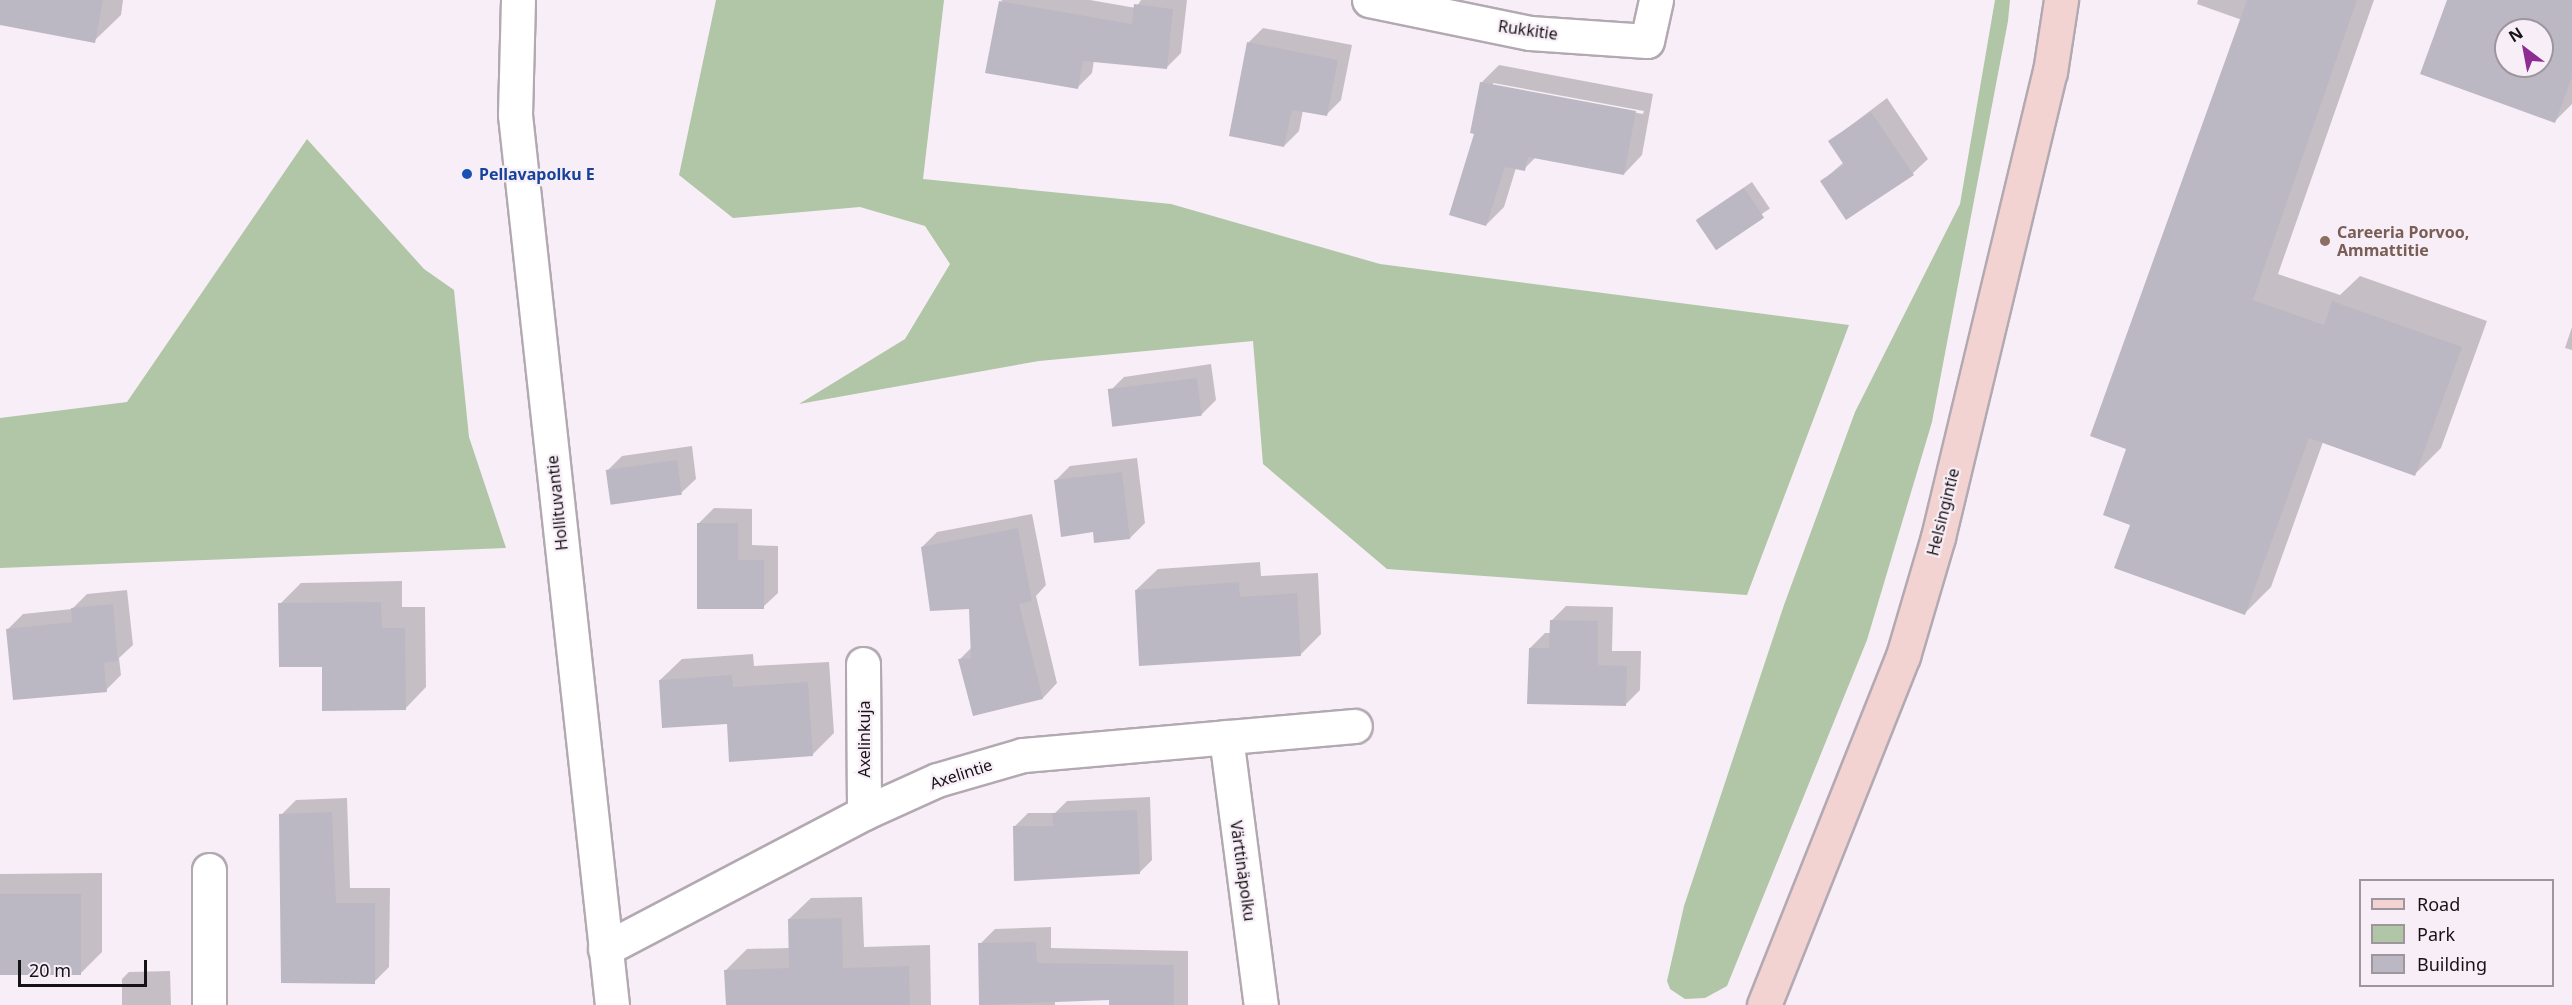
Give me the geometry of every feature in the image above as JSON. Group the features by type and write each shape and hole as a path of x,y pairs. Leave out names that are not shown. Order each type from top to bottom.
{"main road":[{"name":"Helsingintie","path":"1764,1005 1904,656 1938,537 2050,72 2061,0"}],"street":[{"name":"Rukkitie","path":"1369,0 1530,33 1647,41 1656,0"},
{"name":"Hollituvantie","path":"511,1 515,115 612,1005"},
{"name":"Axelinkuja","path":"863,664 864,813"},
{"name":"Axelintie","path":"605,949 864,813 937,780 1023,755 1355,726"},
{"name":"Värttinäpolku","path":"1226,736 1261,1005"},
{"path":"209,870 209,1005"}],"green space":[{"path":"716,0 944,0 923,179 1171,204 1380,264 1849,325 1747,595 1387,569 1263,464 1253,341 1039,361 799,404 905,339 950,264 925,226 860,207 733,218 679,175"},
{"path":"1995,0 2010,0 2008,21 1932,422 1867,640 1727,986 1705,998 1685,999 1670,989 1667,981 1684,906 1784,605 1855,412 1960,204"},
{"path":"307,139 424,269 454,290 469,437 506,548 0,568 0,418 127,402"}],"building":[{"path":"0,0 103,0 95,43 0,25"},
{"path":"2247,0 2357,0 2253,300 2324,325 2332,301 2462,347 2415,476 2309,438 2245,615 2114,568 2130,525 2103,515 2126,449 2090,436"},
{"path":"2447,0 2572,0 2572,77 2555,123 2420,74"},
{"path":"999,1 1132,24 1134,4 1173,9 1167,69 1083,61 1078,89 985,73"},
{"path":"1247,42 1338,60 1327,116 1292,110 1284,147 1229,136"},
{"path":"1480,82 1636,111 1624,175 1528,157 1525,171 1505,167 1486,226 1449,215 1474,134 1470,133"},
{"path":"1871,112 1914,175 1846,220 1820,181 1844,165 1828,141"},
{"path":"1744,188 1764,218 1716,250 1696,220"},
{"path":"1197,378 1202,416 1112,427 1108,389"},
{"path":"677,460 682,495 611,505 606,470"},
{"path":"1122,472 1130,539 1094,543 1093,532 1061,537 1054,480"},
{"path":"697,523 738,523 738,560 764,560 764,609 697,609"},
{"path":"1018,528 1032,601 1019,604 1043,699 973,716 958,659 971,658 969,609 930,611 921,547"},
{"path":"1239,582 1240,597 1297,593 1301,656 1139,666 1135,590"},
{"path":"381,602 382,628 405,628 406,710 322,711 322,667 279,667 278,603"},
{"path":"113,604 118,661 104,663 107,692 13,700 6,629 72,622 71,608"},
{"path":"1550,620 1598,621 1598,665 1627,666 1626,706 1527,704 1529,648 1549,648"},
{"path":"732,675 733,687 808,682 813,756 729,762 727,724 662,728 659,680"},
{"path":"1137,810 1140,874 1014,881 1013,826 1053,826 1052,813"},
{"path":"332,812 336,903 375,903 375,984 281,983 279,814"},
{"path":"0,894 81,894 81,975 0,975"},
{"path":"842,918 843,968 909,966 910,1005 726,1005 724,970 789,968 788,919"},
{"path":"1036,942 1037,963 1174,965 1174,1005 1109,1005 1109,1000 979,1005 978,943"}],"place":[{"name":"Pellavapolku E","path":"467,174"},
{"name":"Careeria Porvoo, Ammattitie","path":"2325,241"}]}
